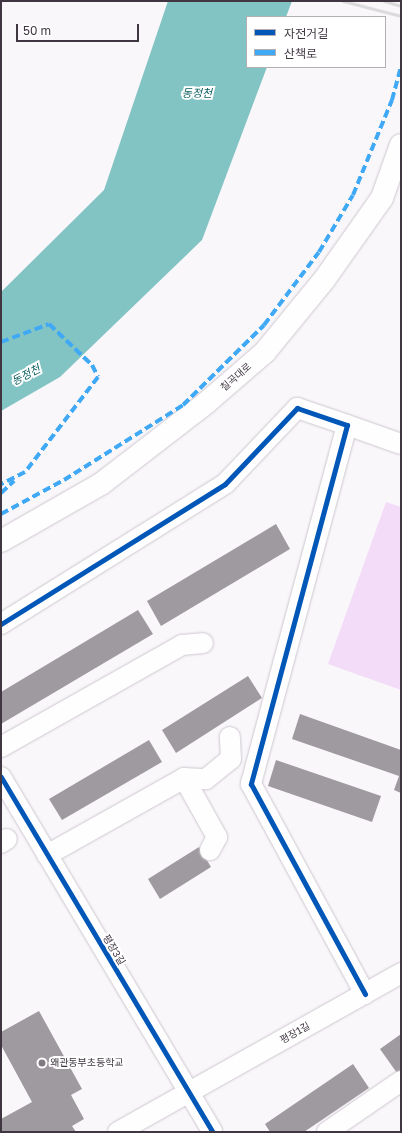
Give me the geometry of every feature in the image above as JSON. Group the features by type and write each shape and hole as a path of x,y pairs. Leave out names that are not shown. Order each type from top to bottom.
{"main road":[{"name":"칠곡대로","path":"1,541 101,484 206,403 265,352 324,280 382,198 401,145"}],"street":[{"path":"1,624 225,484 297,408 401,444"},
{"path":"347,425 251,784 364,994"},
{"path":"1,746 182,645 203,643"},
{"path":"47,854 184,778 206,779 231,759 230,737"},
{"name":"평장3길","path":"1,777 188,1093 213,1132"},
{"path":"184,778 217,837 210,850"},
{"name":"평장1길","path":"118,1132 401,973"},
{"path":"327,1132 401,1081"}],"shaded area":[{"path":"386,502 401,507 401,690 328,664"}],"water":[{"name":"동정천","path":"168,1 292,1 286,16 246,16 246,68 267,68 202,240 60,377 1,411 1,292 104,190"}],"building":[{"path":"276,524 290,549 161,626 147,601"},
{"path":"138,610 153,634 1,724 1,692"},
{"path":"248,676 262,698 176,753 162,730"},
{"path":"300,714 401,750 401,793 394,790 399,776 292,739"},
{"path":"149,740 162,762 62,820 49,799"},
{"path":"276,760 381,796 372,822 268,786"},
{"path":"199,847 211,867 160,899 148,879"},
{"path":"39,1011 82,1089 71,1095 84,1119 72,1126 76,1132 1,1132 1,1119 32,1102 1,1045 1,1032"},
{"path":"401,1034 401,1070 397,1073 380,1049"},
{"path":"353,1064 369,1088 304,1132 270,1132 265,1124"}],"railway":[{"path":"343,1 401,16"},
{"path":"384,1 401,6"}],"marked path":[{"path":"1,514 64,480 183,405 264,325 319,252 353,195 392,100 401,67"},
{"path":"1,342 49,324 92,365 98,377 25,472 1,484"},
{"path":"1,493 14,481"}],"cycle path":[{"path":"1,624 225,484 297,408 347,425 251,784 365,994"},
{"path":"1,777 213,1132"}],"place":[{"name":"왜관동부초등학교","path":"42,1063"}]}
